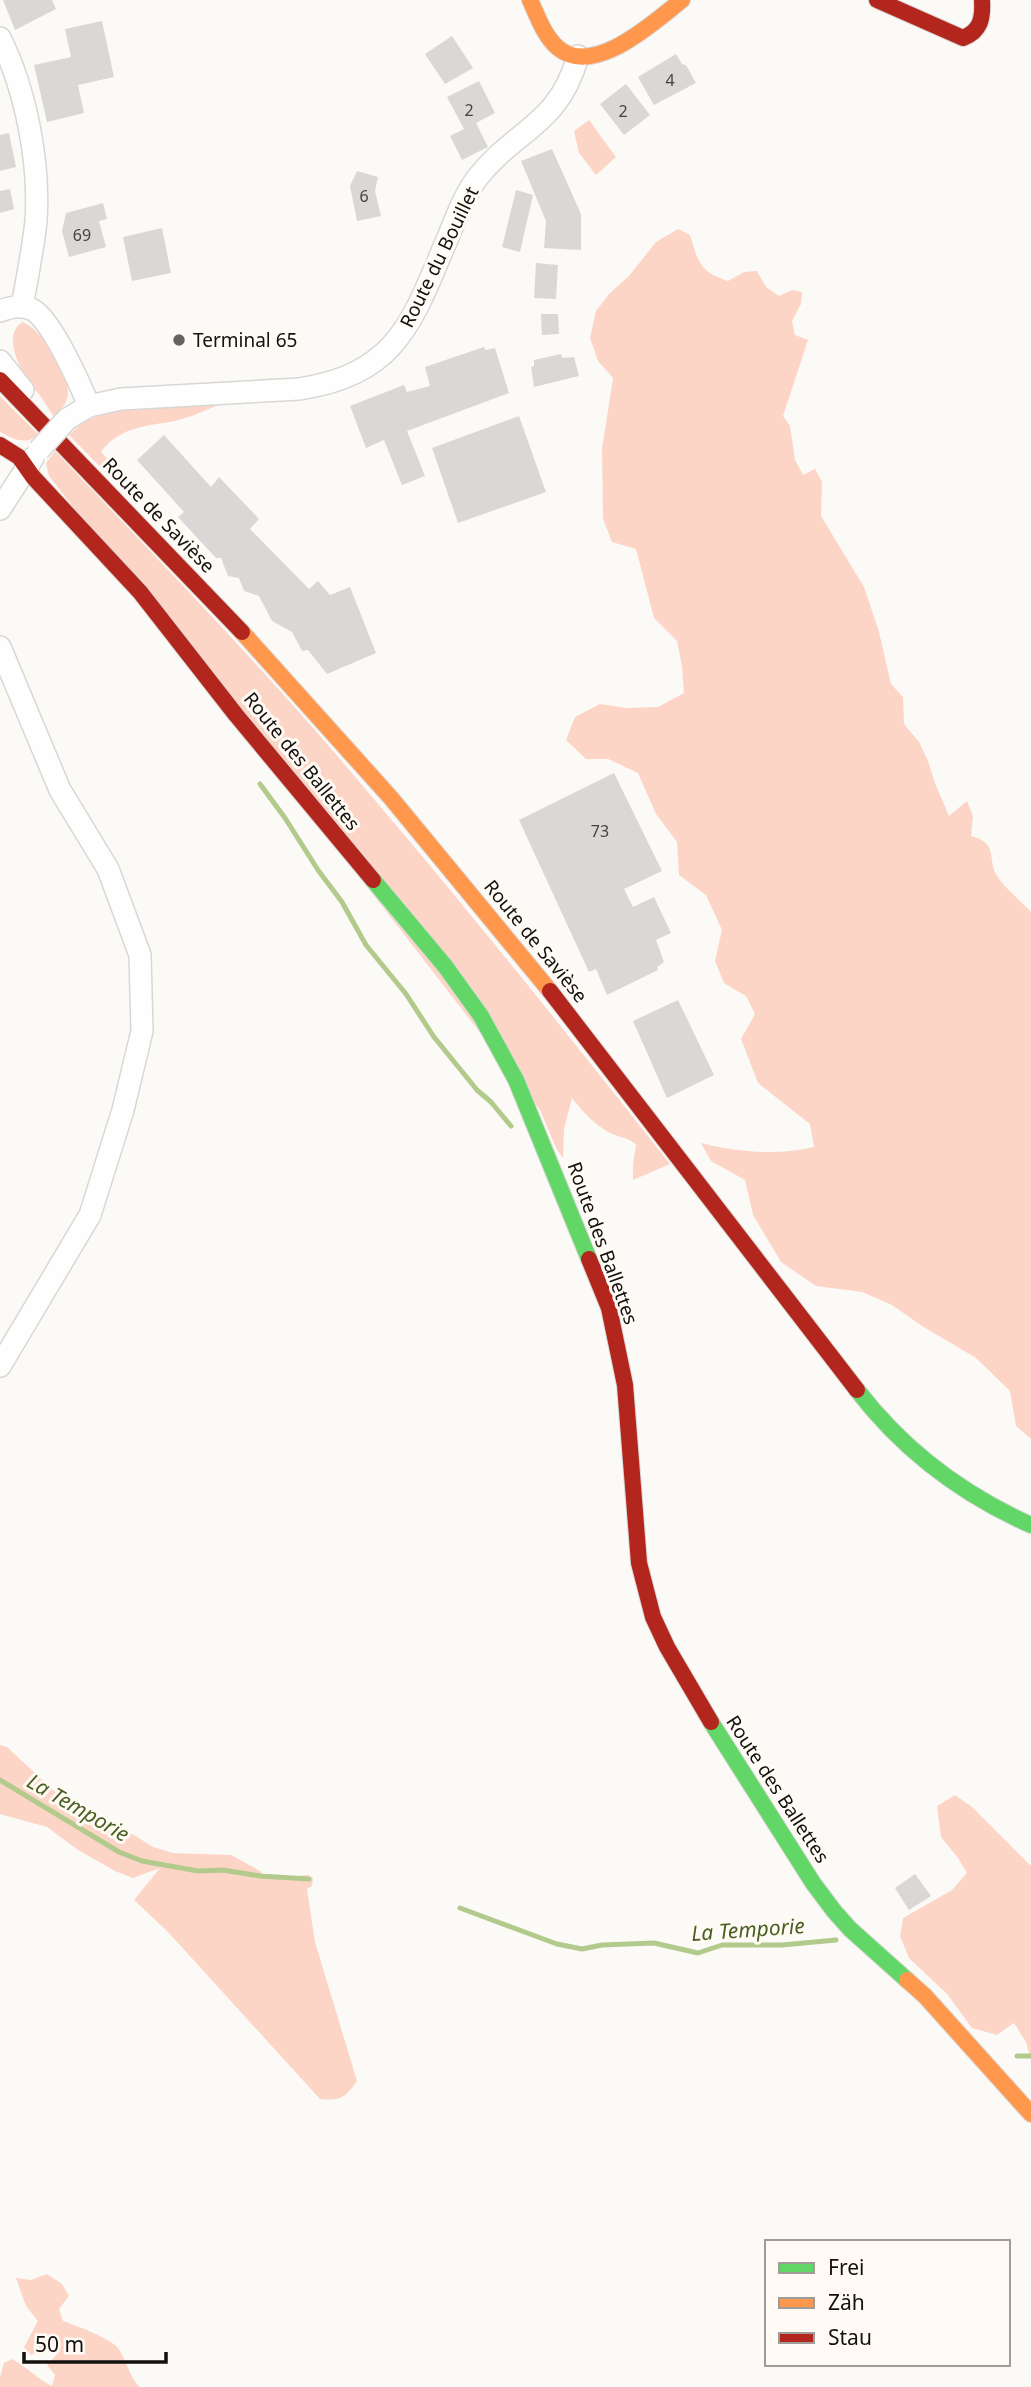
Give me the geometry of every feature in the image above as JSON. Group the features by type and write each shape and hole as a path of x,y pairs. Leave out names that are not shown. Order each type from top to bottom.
{"street":[{"path":"530,0 545,30 559,49 590,57 615,48 682,0"},
{"path":"877,0 963,38 980,27 984,11 982,0"},
{"path":"0,38 10,58 22,95 30,131 36,223 22,307 0,324"},
{"name":"Route du Bouillet","path":"89,406 138,397 324,386 348,378 386,354 411,318 463,202 476,180 489,164 552,110 572,78 578,56"},
{"path":"0,311 30,308 44,320 89,406 67,419 32,458 0,509"},
{"path":"0,361 20,384 36,417"},
{"name":"Route de Savièse","path":"0,380 210,598 391,798 590,1040 883,1423 906,1448 939,1476 968,1495 1031,1525"},
{"name":"Route des Ballettes","path":"0,445 19,457 32,458 174,633 236,715 445,966 486,1025 516,1080 609,1308 625,1385 639,1563 653,1616 667,1647 719,1736 813,1883 834,1911 925,1996 1031,2114"},
{"path":"0,647 60,790 108,869 141,955 142,1031 123,1110 90,1215 0,1366"}],"shaded area":[{"path":"589,120 616,157 596,175 579,153 574,131"},
{"path":"678,229 690,235 702,265 711,274 728,281 744,272 757,271 766,287 779,296 792,290 802,292 801,304 792,321 795,335 808,340 783,416 790,426 795,460 803,475 815,469 822,482 821,516 864,587 879,632 891,684 903,697 904,724 919,742 949,816 967,801 973,816 971,836 986,843 999,879 1031,912 1031,1439 1016,1426 1010,1391 976,1358 892,1305 862,1292 816,1286 781,1262 753,1215 745,1180 711,1161 701,1143 758,1152 814,1147 810,1124 758,1083 741,1039 755,1014 746,996 724,983 715,961 722,930 706,895 679,875 677,842 656,814 638,773 608,759 586,759 566,740 575,717 600,704 626,708 658,707 684,693 677,641 654,618 636,549 612,542 603,519 602,449 613,378 598,361 590,338 596,311 609,294 629,276 656,242"},
{"path":"23,322 46,343 64,375 67,398 53,416 25,376 16,355 13,335"},
{"path":"0,396 38,434 34,438 14,439 0,432"},
{"path":"226,401 188,417 144,426 116,437 101,452 116,467 111,478 69,435 84,421 125,407"},
{"path":"55,451 311,725 510,963 670,1164 633,1180 636,1145 599,1126 572,1098 564,1129 563,1158 540,1110 49,476 46,463"},
{"path":"0,1745 7,1747 53,1790 90,1816 134,1835 153,1847 173,1853 231,1855 260,1871 267,1879 308,1875 313,1878 312,1886 307,1889 315,1942 357,2081 349,2091 338,2099 320,2099 168,1932 134,1900 160,1868 133,1878 78,1850 47,1827 0,1814"},
{"path":"955,1795 972,1807 1031,1866 1031,2061 1026,2042 1014,2023 997,2035 972,2028 947,1994 909,1958 900,1936 903,1918 952,1890 967,1873 941,1837 937,1806"},
{"path":"47,2274 62,2284 69,2296 59,2309 63,2321 114,2344 140,2387 0,2387 4,2363 12,2359 52,2386 55,2375 47,2365 60,2351 48,2341 41,2350 31,2355 24,2347 38,2321 26,2306 16,2278 31,2280"}],"building":[{"path":"3,0 52,0 56,9 15,30"},
{"path":"102,21 114,77 78,85 84,113 47,122 34,65 71,57 65,29"},
{"path":"452,36 473,68 445,84 425,54"},
{"path":"676,54 696,83 654,105 638,77"},
{"path":"479,81 495,113 476,123 488,147 462,160 450,136 464,129 447,97"},
{"path":"626,84 650,115 624,135 600,104"},
{"path":"9,133 16,167 0,171 0,135"},
{"path":"552,149 581,214 581,250 544,248 546,221 521,161"},
{"path":"357,171 378,177 375,191 381,216 357,221 350,186"},
{"path":"10,189 14,209 0,213 0,191"},
{"path":"516,190 533,195 520,252 502,247"},
{"path":"103,203 107,219 99,221 106,247 69,257 62,231 66,213"},
{"path":"162,228 171,273 132,281 123,237"},
{"path":"536,263 558,265 556,299 534,298"},
{"path":"541,314 558,314 559,334 542,335"},
{"path":"484,347 486,350 495,348 509,393 407,431 425,476 402,485 384,440 366,448 350,406 404,385 407,392 430,386 425,367"},
{"path":"561,354 562,358 574,357 579,376 534,387 531,367 534,366 534,360"},
{"path":"519,416 546,492 458,523 432,448"},
{"path":"164,435 211,487 219,477 259,519 250,529 309,589 318,581 330,595 350,587 376,653 327,674 308,650 302,651 292,632 272,621 259,596 244,591 239,578 228,576 221,558 216,558 178,517 184,512 137,460"},
{"path":"614,773 662,871 624,889 633,907 654,897 671,933 656,940 664,962 657,967 658,970 607,995 596,969 589,972 519,820"},
{"path":"678,1000 714,1075 667,1098 633,1021"},
{"path":"915,1874 931,1896 909,1910 895,1888"}],"waterway":[{"path":"260,784 342,902 366,945 406,994 434,1037 477,1090 511,1126"},
{"name":"La Temporie","path":"0,1780 119,1852 142,1861 198,1871 223,1870 260,1876 309,1879"},
{"name":"La Temporie","path":"460,1908 557,1944 582,1949 602,1945 654,1943 698,1953 722,1945 782,1945 836,1940"},
{"name":"La Temporie","path":"1017,2056 1031,2056"}],"traffic: fast":[{"path":"373,880 445,966 481,1016 516,1080 589,1259"},
{"path":"857,1390 894,1432 935,1469 981,1499 1031,1525"},
{"path":"711,1722 813,1883 834,1911 907,1980"}],"traffic: slow":[{"path":"530,0 545,31 558,48 573,55 589,56 623,44 682,0"},
{"path":"242,632 391,798 550,991"},
{"path":"907,1980 925,1996 1031,2114"}],"traffic: jam":[{"path":"877,0 963,38 974,32 980,23 982,0"},
{"path":"0,380 242,632"},
{"path":"0,445 19,457 33,477 140,592 236,715 373,880"},
{"path":"550,991 857,1390"},
{"path":"589,1259 609,1308 625,1385 639,1563 653,1617 667,1647 711,1722"}],"place":[{"name":"Terminal 65","path":"179,340"}]}
